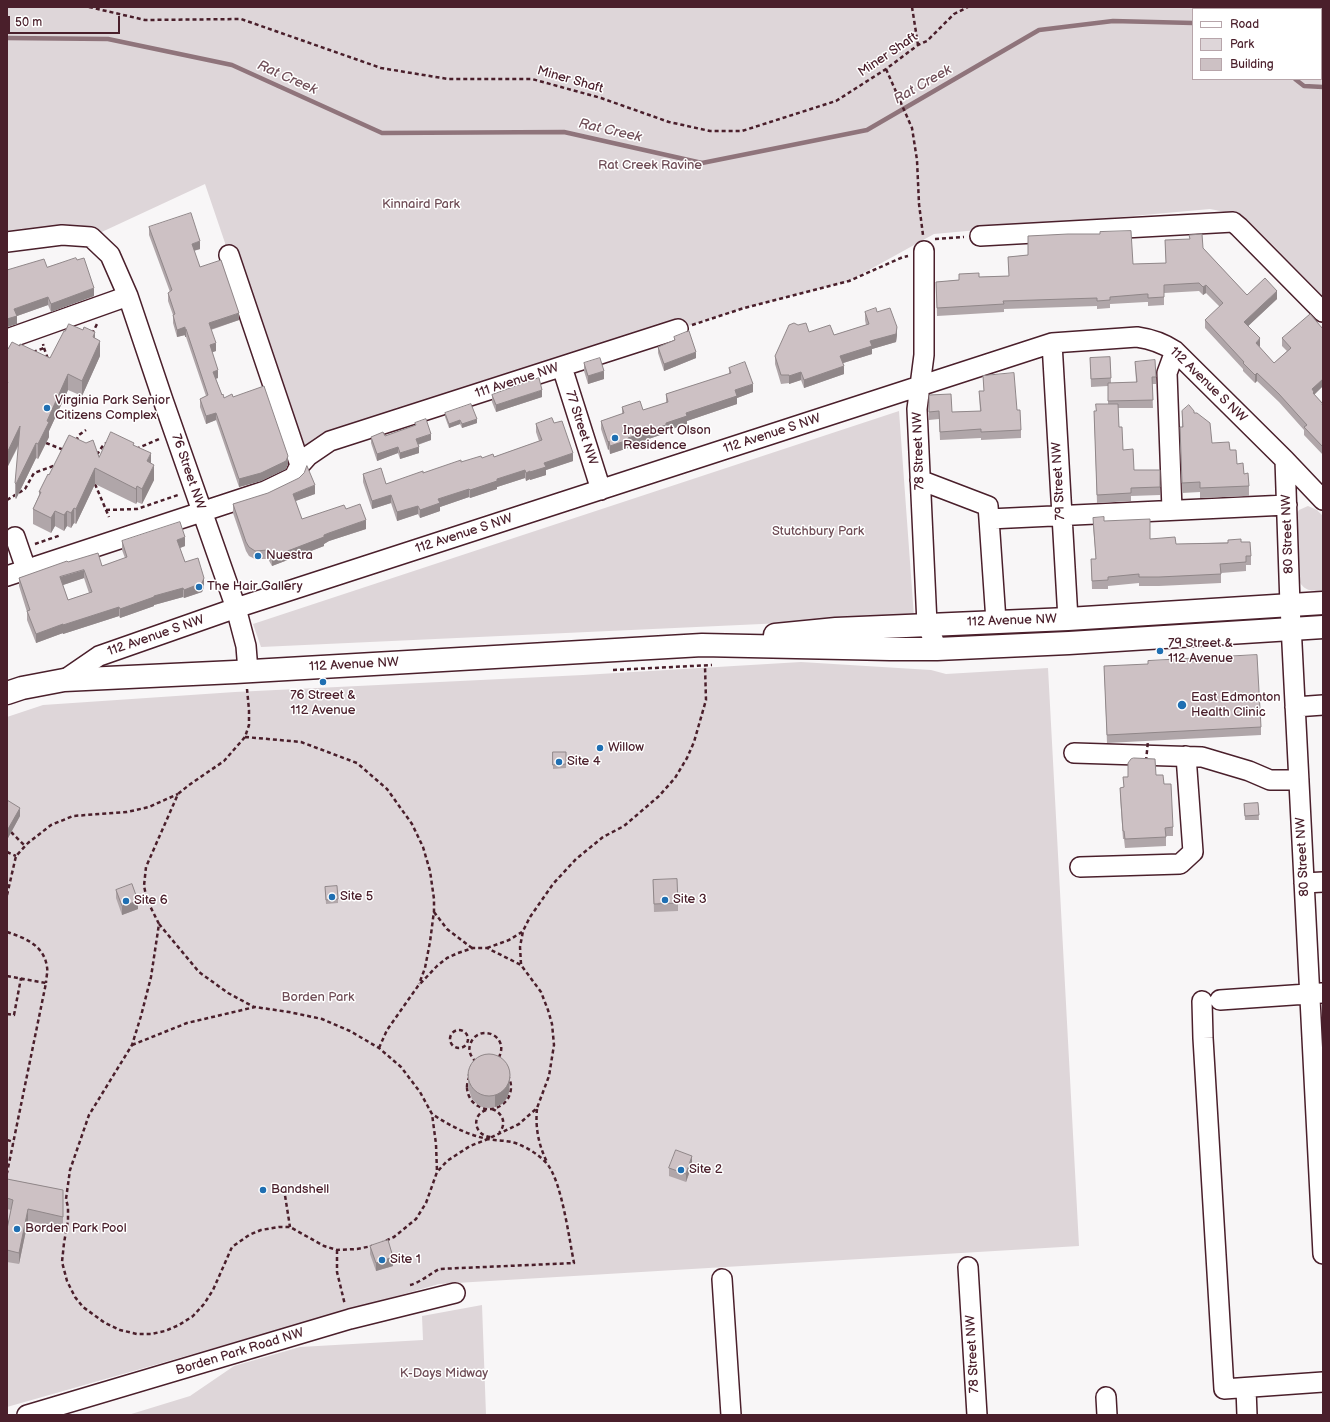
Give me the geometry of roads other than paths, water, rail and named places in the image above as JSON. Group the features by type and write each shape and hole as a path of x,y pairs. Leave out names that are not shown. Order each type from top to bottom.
{"main road":[{"name":"112 Avenue NW","path":"704,655 806,632 927,624 1068,619 1323,603"},
{"name":"112 Avenue NW","path":"7,692 64,680 246,683 704,655 1069,643 1323,626"}],"street":[{"path":"980,236 1233,222 1323,312"},
{"name":"76 Street NW","path":"7,242 62,235 91,237 110,255 128,296 201,511 236,608 246,646 246,683"},
{"name":"78 Street NW","path":"924,251 924,355 917,410 927,624 937,648"},
{"path":"229,255 300,465"},
{"path":"7,339 128,296"},
{"name":"111 Avenue NW","path":"7,576 272,487 294,477 300,465 308,456 330,442 678,329"},
{"name":"112 Avenue S NW","path":"64,680 99,656 236,608 1052,343 1137,337 1158,342 1175,351 1286,460 1323,500"},
{"name":"79 Street NW","path":"1052,343 1068,619"},
{"path":"1172,510 1167,373 1175,351"},
{"name":"77 Street NW","path":"562,367 601,490"},
{"name":"80 Street NW","path":"1286,460 1290,605 1298,780 1304,883 1316,993 1323,1254"},
{"path":"920,480 988,506 996,621"},
{"path":"989,519 1287,505"},
{"path":"17,543 26,569"},
{"path":"1295,707 1323,705"},
{"path":"1074,754 1202,757 1249,771 1270,780 1298,780"},
{"path":"1080,867 1180,864 1193,852 1186,756"},
{"path":"1304,883 1323,882"},
{"path":"1316,993 1211,1000 1203,1038 1224,1390 1323,1382"},
{"name":"78 Street NW","path":"968,1267 977,1415"},
{"path":"722,1279 731,1415"},
{"name":"Borden Park Road NW","path":"27,1415 349,1309 455,1293"},
{"path":"1246,1388 1247,1415"}],"waterway":[{"name":"Rat Creek","path":"7,38 108,39 232,65 382,133 564,132 702,163 867,130 1039,30 1113,21 1192,23"},
{"name":"Rat Creek","path":"1296,80 1304,86 1323,87"}],"place":[{"name":"Virginia Park Senior Citizens Complex","path":"47,408"},
{"name":"Ingebert Olson Residence","path":"615,438"},
{"name":"Nuestra","path":"258,556"},
{"name":"The Hair Gallery","path":"199,587"},
{"name":"79 Street & 112 Avenue","path":"1160,651"},
{"name":"76 Street & 112 Avenue","path":"323,682"},
{"name":"East Edmonton Health Clinic","path":"1182,705"},
{"name":"Willow","path":"600,748"},
{"name":"Site 4","path":"559,762"},
{"name":"Site 5","path":"332,897"},
{"name":"Site 3","path":"665,900"},
{"name":"Site 6","path":"126,901"},
{"name":"Site 2","path":"681,1170"},
{"name":"Bandshell","path":"263,1190"},
{"name":"Borden Park Pool","path":"17,1229"},
{"name":"Site 1","path":"382,1260"}],"park label":[{"name":"Rat Creek Ravine","path":"650,166"},
{"name":"Kinnaird Park","path":"421,205"},
{"name":"Stutchbury Park","path":"818,532"},
{"name":"Borden Park","path":"318,998"},
{"name":"K-Days Midway","path":"444,1374"}]}
